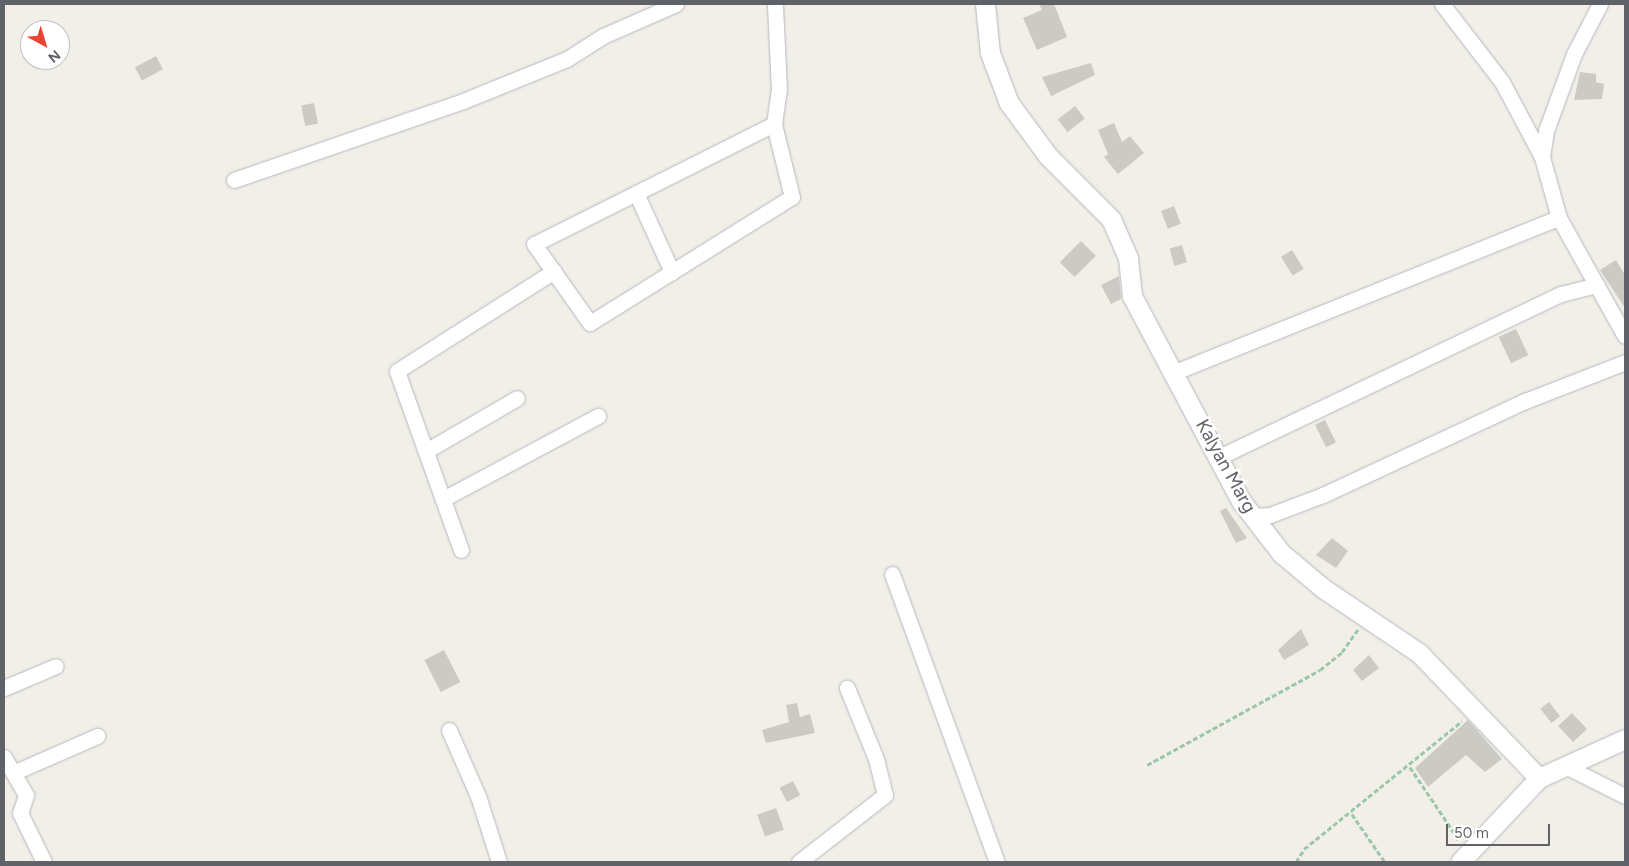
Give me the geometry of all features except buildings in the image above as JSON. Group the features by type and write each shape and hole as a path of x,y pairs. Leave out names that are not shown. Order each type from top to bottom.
{"street":[{"path":"234,180 463,101 567,59 603,36 676,4"},
{"path":"774,124 534,244 590,323 792,198 774,124 779,90 775,4"},
{"name":"Kalyan Marg","path":"985,4 990,53 1009,103 1048,156 1111,219 1128,258 1132,296 1252,516 1281,554 1366,618 1419,653 1539,778"},
{"path":"1442,4 1502,82 1542,157 1559,218 1625,336"},
{"path":"1542,157 1546,131 1574,54 1600,4"},
{"path":"636,193 672,272"},
{"path":"1175,372 1559,218"},
{"path":"461,550 396,371 554,271"},
{"path":"1219,457 1561,294 1597,285"},
{"path":"1252,516 1270,515 1324,495 1525,401 1625,362"},
{"path":"426,451 517,398"},
{"path":"443,499 598,416"},
{"path":"892,574 997,862"},
{"path":"4,688 56,666"},
{"path":"799,862 885,795 876,759 847,688"},
{"path":"449,730 478,796 499,862"},
{"path":"15,772 97,736"},
{"path":"1464,857 1539,778 1625,739"},
{"path":"4,757 15,772 27,800 20,813 22,821 44,862"},
{"path":"1566,766 1625,796"}],"path":[{"path":"1147,765 1320,670 1342,652 1366,618"},
{"path":"1296,862 1304,849 1352,814 1410,767 1475,710"},
{"path":"1410,767 1464,857"},
{"path":"1352,814 1385,862"}]}
